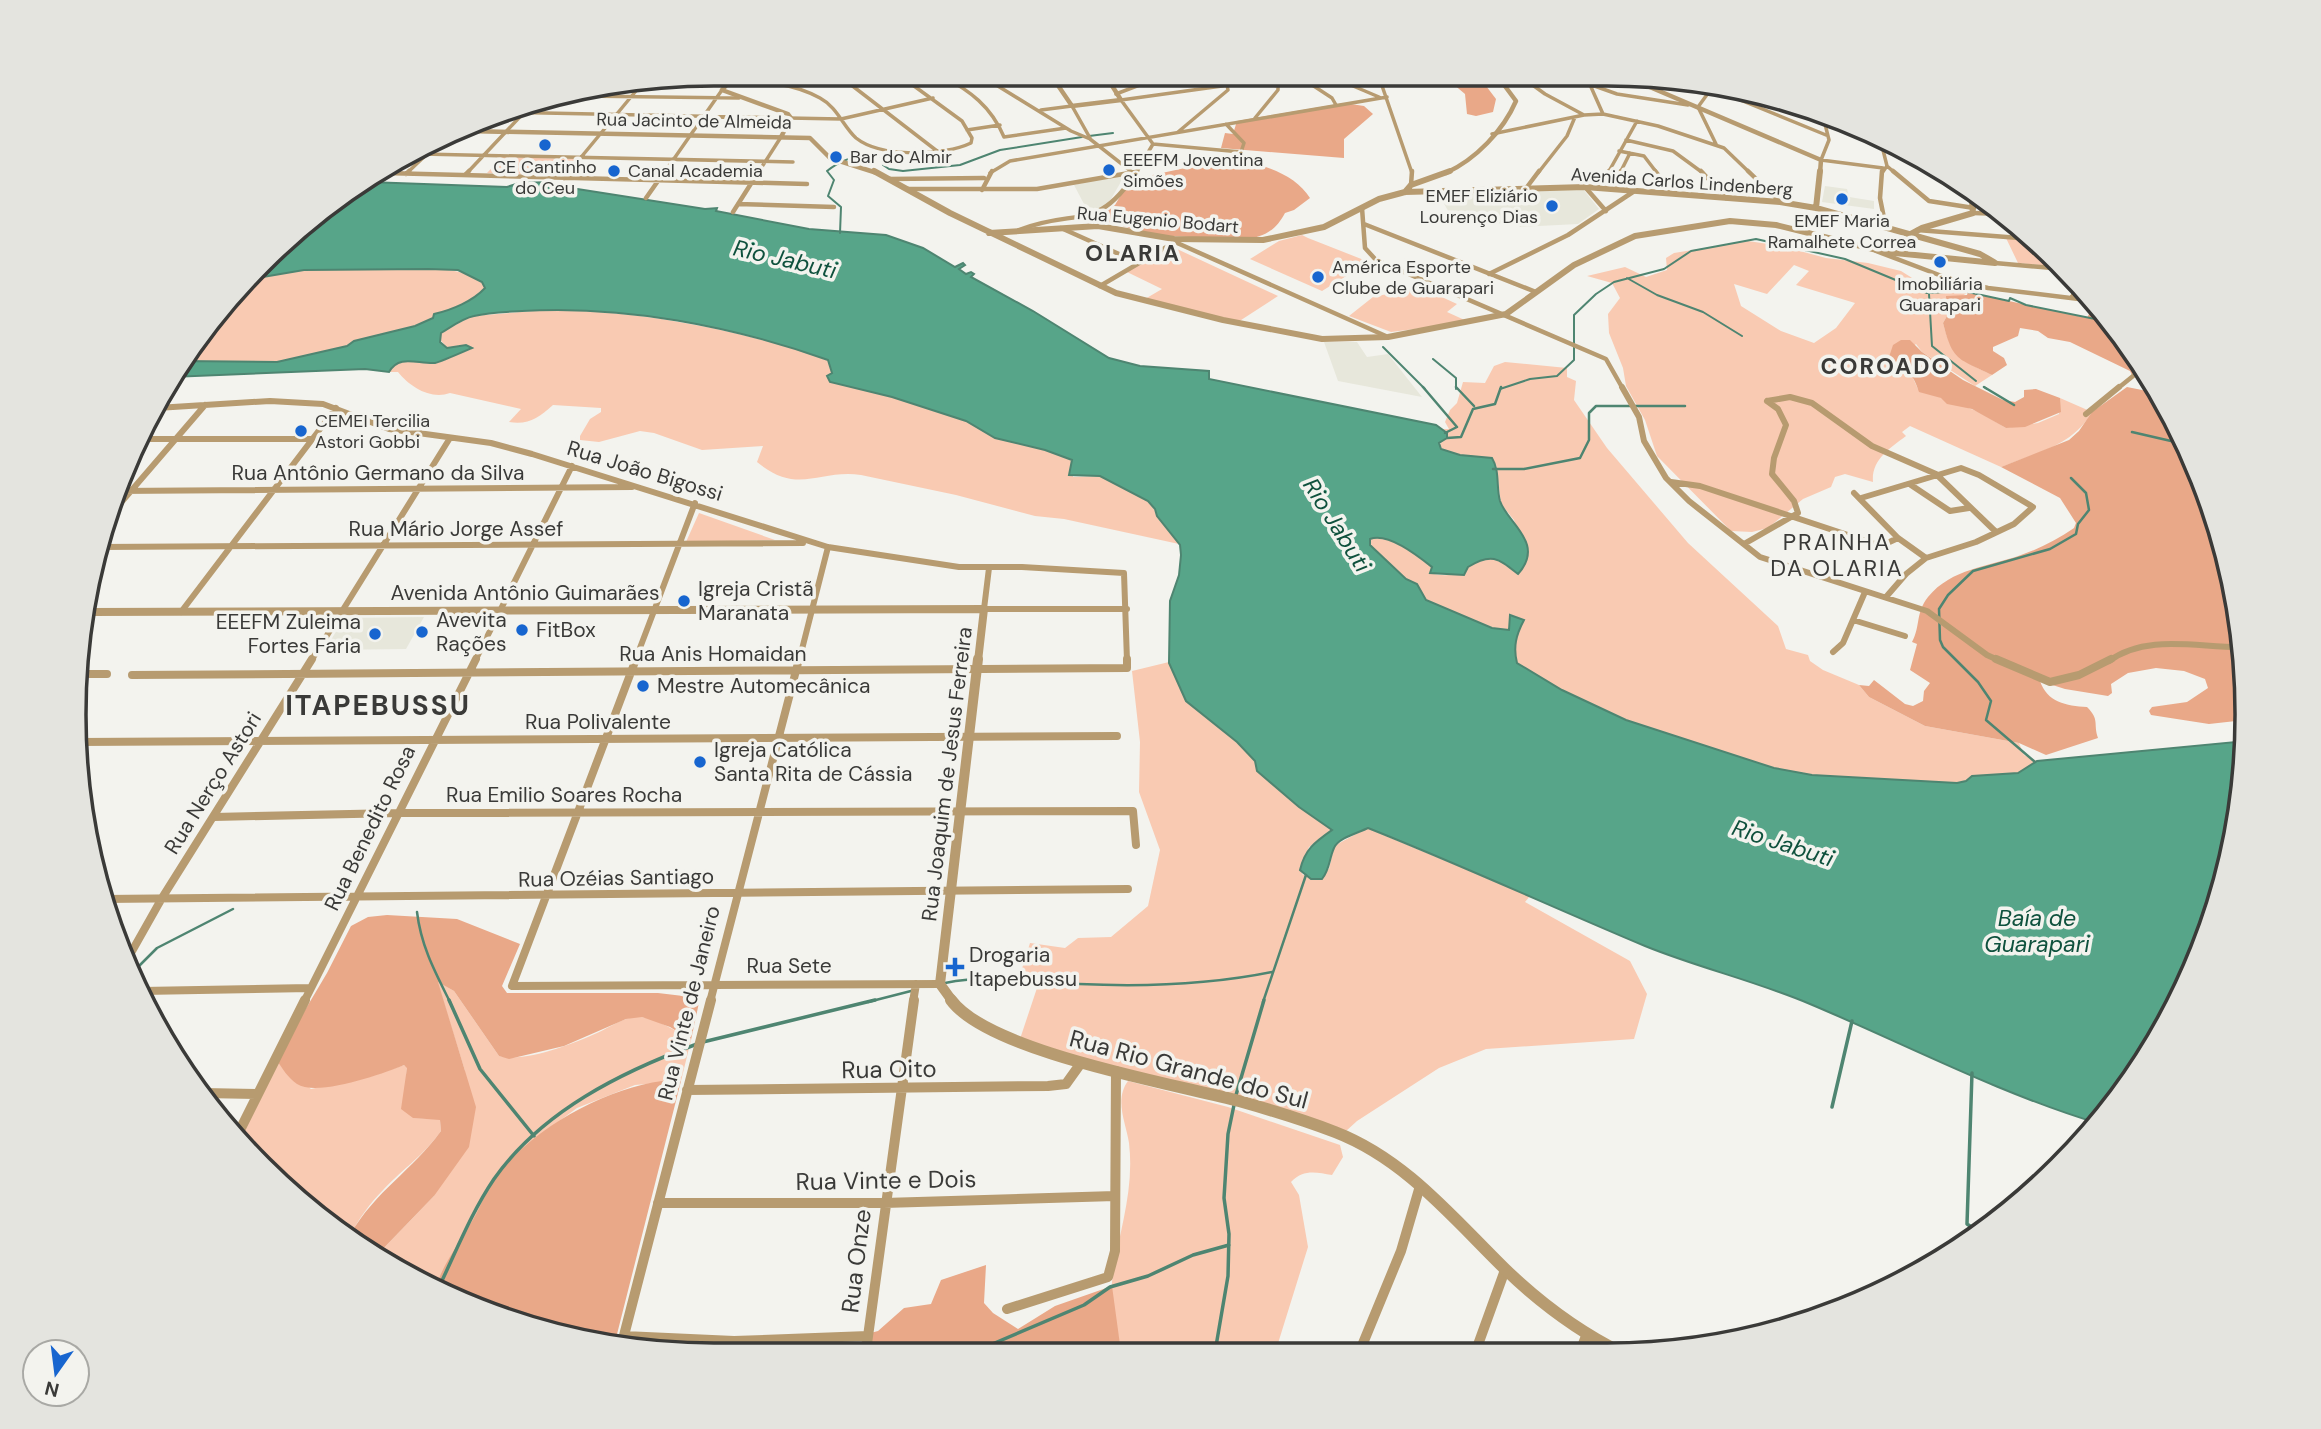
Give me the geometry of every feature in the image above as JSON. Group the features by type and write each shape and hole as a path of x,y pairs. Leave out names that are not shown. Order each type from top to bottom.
{"street":[{"path":"646,198 726,86"},
{"path":"787,86 824,100 865,142 910,152 966,146 972,138 962,121 915,86"},
{"path":"853,86 938,151"},
{"path":"958,86 985,103 1000,125 1004,137 1067,128"},
{"path":"999,86 1090,139"},
{"path":"1058,86 1090,139 1134,172"},
{"path":"1112,86 1153,144 1241,152 1244,143 1226,124"},
{"path":"1116,94 1137,86"},
{"path":"1040,110 1220,86"},
{"path":"1178,132 1228,90 1227,86"},
{"path":"1255,118 1257,111 1273,98 1278,86"},
{"path":"1314,86 1332,98 1336,105"},
{"path":"1353,86 1379,97"},
{"path":"1383,86 1394,124 1411,163 1411,186"},
{"path":"1405,192 1411,186 1474,156 1516,106 1513,95 1506,86"},
{"path":"1534,86 1584,115"},
{"path":"1591,86 1603,114"},
{"path":"1591,86 1642,99 1698,107 1821,160 1885,167 1929,201 1983,212"},
{"path":"1649,87 1688,105"},
{"path":"722,90 781,111 791,118"},
{"path":"564,178 636,91"},
{"path":"1698,107 1708,94"},
{"path":"603,96 739,98"},
{"path":"888,179 984,178 1010,161 1387,97"},
{"path":"532,113 841,119 933,99"},
{"path":"1743,101 1826,135"},
{"path":"1698,107 1716,144"},
{"path":"1492,134 1584,115 1603,114 1637,121 1716,144 1734,156 1780,202"},
{"path":"465,175 518,117"},
{"path":"1527,187 1567,136 1575,117"},
{"path":"733,212 791,118"},
{"path":"1600,187 1637,121"},
{"path":"967,130 1000,125"},
{"path":"1816,208 1821,160 1829,139 1826,135 1826,126"},
{"name":"Rua Jacinto de Almeida","path":"482,131 815,139 830,158 866,168 989,233 1100,286 1159,305 1302,336 1339,341 1388,337 1506,314"},
{"path":"1626,140 1672,148 1686,155 1726,198"},
{"path":"1019,230 1041,222 1104,210 1111,205 1153,144"},
{"path":"1882,150 1885,167 1879,183 1879,204 1886,228"},
{"path":"1619,151 1648,158 1672,193"},
{"path":"1613,188 1630,153"},
{"path":"430,154 793,162"},
{"path":"406,174 418,160"},
{"path":"1611,168 1621,170"},
{"path":"906,189 1046,188 1134,172"},
{"path":"395,173 807,184"},
{"path":"982,190 984,178"},
{"name":"Avenida Carlos Lindenberg","path":"1362,208 1405,192 1527,187 1600,187 1780,202 1816,208 1980,254 1995,263"},
{"path":"1585,187 1606,211"},
{"path":"1489,274 1568,236 1636,190"},
{"path":"1968,201 1973,211"},
{"path":"738,204 834,207"},
{"path":"1362,208 1365,248 1377,260 1606,359 1639,417 1648,449 1671,482 1689,501 1760,557 1927,611 1987,655 2050,682 2104,664 2124,651 2136,648 2231,647"},
{"name":"Rua Eugenio Bodart","path":"989,233 1098,226 1174,240 1263,240 1324,227 1362,208"},
{"path":"1909,235 1973,211"},
{"path":"1506,314 1574,265 1635,236 1730,221 1776,225 1910,256 2048,268"},
{"path":"1364,224 1536,292"},
{"path":"1061,228 1139,263"},
{"path":"1917,230 2016,238"},
{"path":"1100,286 1174,240 1388,337"},
{"path":"1869,248 1947,278 1988,288 2077,298"},
{"path":"2086,414 2135,374"},
{"path":"1744,544 1798,513 1798,508 1773,476 1771,468 1783,444 1785,420 1778,408 1767,401 1790,397 1812,403 1872,446 1936,474 1996,532"},
{"name":"Rua João Bigossi","path":"166,407 270,401 336,408 389,429 491,443 695,503 828,547 940,565 1124,573 1127,609"},
{"path":"124,499 205,405"},
{"path":"181,612 336,408"},
{"name":"Rua Nerço Astori","path":"132,951 162,898 450,438"},
{"path":"150,439 312,439"},
{"name":"Rua Benedito Rosa","path":"241,1128 466,673 572,466"},
{"path":"1861,498 1961,468 1979,475 2033,507 2014,524 1976,542 1926,558 1886,597"},
{"path":"1671,482 1700,486 1881,546 1898,538"},
{"path":"1911,485 1950,511 1969,508"},
{"name":"Rua Antônio Germano da Silva","path":"127,491 639,487"},
{"path":"1854,493 1898,538 1926,558"},
{"path":"546,896 695,503"},
{"name":"Rua Mário Jorge Assef","path":"108,547 810,542"},
{"name":"Rua Vinte de Janeiro","path":"624,1336 828,547"},
{"name":"Rua Joaquim de Jesus Ferreira","path":"940,984 989,568"},
{"path":"1833,652 1843,643 1865,592"},
{"name":"Avenida Antônio Guimarães","path":"94,612 1127,609"},
{"name":"Rua Anis Homaidan","path":"132,676 1127,668 1127,609"},
{"path":"1853,620 1905,636"},
{"path":"87,674 107,674"},
{"name":"Rua Polivalente","path":"87,742 1117,736"},
{"name":"Rua Emilio Soares Rocha","path":"214,817 397,813 1133,811 1136,845"},
{"name":"Rua Ozéias Santiago","path":"114,899 257,896 355,899 1128,889"},
{"name":"Rua Sete","path":"546,896 512,986 940,984"},
{"name":"Rua Onze","path":"868,1343 884,1203 916,984"},
{"name":"Rua Rio Grande do Sul","path":"940,984 944,995 954,1007 997,1034 1082,1063 1238,1099 1366,1146 1421,1184 1537,1300 1586,1336 1601,1343"},
{"path":"150,991 310,988"},
{"name":"Rua Oito","path":"687,1090 1066,1084 1082,1063"},
{"path":"1007,1309 1108,1277 1115,1251 1116,1070"},
{"path":"213,1093 256,1094"},
{"path":"1363,1343 1401,1251 1421,1184"},
{"name":"Rua Vinte e Dois","path":"658,1203 884,1203 1115,1196"},
{"path":"1479,1343 1505,1269"},
{"path":"624,1336 734,1341 869,1336"},
{"path":"1583,1343 1586,1336"}],"shaded area":[{"path":"1456,86 1486,86 1496,99 1493,112 1476,116 1467,114 1465,94"},
{"path":"1344,103 1364,106 1373,114 1344,139 1344,158 1221,148 1225,133 1233,134 1237,121"},
{"path":"502,157 576,159 563,175 487,173"},
{"path":"1208,159 1235,160 1265,166 1291,179 1310,198 1285,213 1268,232 1242,240 1154,235 1105,221 1103,215 1115,205 1134,179 1185,168"},
{"path":"1126,173 1107,206 1100,209 1092,210 1084,204 1074,185"},
{"name":"EMEF Maria Ramalhete Correa","path":"1825,186 1847,189 1849,197 1874,201 1874,209 1822,202"},
{"path":"1583,189 1599,209 1578,224 1520,227 1516,222 1467,226 1455,223 1438,193"},
{"name":"América Esporte Clube de Guarapari","path":"1302,235 1369,262 1322,291 1250,259 1279,241"},
{"path":"2006,238 2018,239 2046,266 2018,263"},
{"path":"1748,241 1781,246 1826,258 1868,263 1901,271 1917,281 1968,292 1947,307 1947,316 1943,323 1954,351 1972,365 1992,375 1975,386 1922,352 1916,344 1894,361 1910,372 1918,389 1979,412 2006,428 2038,423 2059,414 2060,398 2092,412 2084,424 2064,441 2001,467 1910,426 1902,432 1906,436 1878,461 1873,482 1845,474 1835,477 1831,487 1803,499 1768,528 1752,532 1731,531 1657,456 1645,420 1626,386 1623,368 1609,333 1608,314 1620,298 1612,283 1587,276 1625,267 1646,277 1667,270 1666,258 1674,253","holes":["1794,265 1809,271 1796,285 1855,303 1836,328 1814,343 1781,331 1741,306 1734,284 1767,294"]},
{"path":"1164,249 1177,249 1278,296 1238,322 1145,299 1162,289 1127,272"},
{"path":"436,269 466,274 486,288 469,301 434,314 433,318 415,326 354,341 347,346 278,362 195,361 264,277 304,270"},
{"path":"1420,287 1457,304 1447,312 1469,322 1391,332 1349,316 1373,297"},
{"path":"1968,292 2087,318 2090,313 2134,374 2132,375 2130,371 2070,342 2020,328 2018,336 1993,347 1993,351 2004,358 2007,365 1992,375 1958,357 1947,336 1943,323 1947,316 1946,296 1967,295"},
{"path":"558,309 626,314 695,325 762,340 828,360 832,373 830,382 892,397 966,421 995,438 1045,450 1072,460 1073,477 1100,476 1148,501 1179,544 1064,519 1035,516 956,495 861,475 785,478 757,462 763,446 702,450 654,433 640,431 599,442 580,440 590,419 601,412 601,408 553,405 533,419 509,422 521,409 450,393 428,393 409,383 398,372 389,372 394,364 404,360 437,363 471,349 447,348 439,338 441,333 472,316"},
{"path":"1901,340 1910,340 1922,352 1963,380 2003,400 2015,402 2024,397 2024,390 2036,389 2060,398 2061,412 2025,427 2006,428 1972,409 1947,404 1941,398 1919,392 1908,371 1888,360 1893,345"},
{"path":"1324,342 1357,342 1367,357 1388,354 1422,397 1338,381"},
{"path":"1505,362 1567,368 1567,377 1576,381 1574,400 1607,448 1688,543 1778,626 1786,649 1808,655 1810,661 1823,670 1859,685 1869,697 1925,726 2019,743 2024,755 2037,761 2018,773 1957,783 1812,775 1774,768 1626,720 1560,689 1517,663 1516,641 1523,620 1510,618 1510,630 1492,628 1426,600 1417,584 1406,579 1369,545 1370,539 1394,542 1432,567 1430,573 1442,575 1457,573 1474,563 1489,559 1520,572 1526,558 1514,520 1501,504 1496,464 1445,451 1439,446 1447,433 1443,429 1449,429 1445,422 1450,410 1457,403 1463,382 1485,383 1494,366"},
{"path":"2127,387 2145,391 2170,436 2202,512 2214,552 2230,632 2235,721 2209,724 2151,715 2149,711 2152,707 2187,702 2208,688 2205,679 2184,671 2156,668 2128,673 2111,684 2112,693 2108,696 2065,689 2040,681 2047,694 2058,702 2087,707 2095,719 2098,738 2046,755 2019,743 1925,726 1869,697 1859,685 1869,686 1874,680 1905,704 1913,706 1923,701 1924,691 1930,683 1910,670 1917,644 1912,642 1921,609 1938,587 1959,574 2035,550 2074,528 2076,523 2060,498 2001,467 2069,440 2092,412"},
{"path":"699,513 775,540 686,542"},
{"name":"EEEFM Zuleima Fortes Faria","path":"424,617 406,649 325,650 344,618"},
{"path":"1169,662 1186,701 1237,742 1299,807 1333,830 1309,847 1300,870 1303,875 1329,869 1334,846 1367,828 1530,896 1525,902 1630,961 1647,994 1634,1039 1486,1049 1439,1068 1357,1121 1345,1132 1240,1097 1048,1050 1020,1039 1038,985 1020,975 1030,943 1065,948 1078,938 1111,937 1148,906 1160,850 1139,792 1140,742 1132,671"},
{"path":"387,915 457,919 520,944 502,986 507,993 658,993 700,998 691,1040 670,1027 642,1017 626,1019 564,1046 509,1059 499,1056 454,991 438,982 476,1107 469,1147 434,1196 383,1249 354,1229 371,1205 430,1145 441,1131 440,1120 413,1118 401,1109 407,1068 404,1065 350,1083 319,1088 297,1084 285,1073 276,1059 327,973 351,926 368,917"},
{"path":"437,981 454,991 499,1056 535,1055 636,1017 661,1023 691,1040 681,1081 635,1085 577,1108 520,1153 448,1261 440,1280 383,1249 434,1196 465,1071"},
{"path":"276,1059 311,1089 372,1076 404,1065 407,1067 406,1084 413,1118 440,1119 441,1131 374,1200 354,1229 300,1187 242,1129"},
{"path":"662,1081 681,1081 617,1335 552,1322 512,1310 439,1279 489,1189 506,1165 524,1147 544,1131 591,1103"},
{"path":"1128,1081 1228,1107 1340,1145 1343,1157 1332,1175 1305,1173 1291,1182 1299,1195 1308,1247 1278,1343 1119,1343 1113,1308 1112,1282 1130,1179 1129,1143 1121,1104"},
{"path":"986,1265 984,1303 993,1313 1018,1329 1055,1306 1112,1286 1120,1343 862,1343 863,1335 878,1331 904,1308 931,1304 941,1280"}],"water":[{"name":"Baía de Guarapari","path":"380,182 507,187 519,183 550,182 546,187 571,188 705,209 717,208 716,211 809,229 886,235 923,248 955,267 963,263 965,265 959,269 966,274 971,272 974,274 971,277 1109,358 1140,366 1209,371 1209,379 1436,425 1447,433 1447,438 1439,443 1441,449 1460,455 1492,458 1496,468 1500,501 1526,543 1526,563 1518,574 1495,559 1476,562 1468,567 1464,575 1430,573 1432,567 1394,542 1377,538 1370,539 1370,545 1406,579 1417,584 1426,600 1492,628 1509,630 1510,615 1524,620 1516,641 1517,663 1562,690 1626,720 1774,768 1812,775 1957,783 1972,776 2018,773 2037,761 2234,742 2230,797 2223,837 2202,917 2170,993 2151,1029 2129,1064 2087,1120 1988,1083 1790,996 1645,946 1368,828 1336,844 1322,879 1311,879 1300,870 1305,857 1316,842 1332,830 1299,807 1257,771 1255,761 1237,742 1186,701 1169,663 1170,601 1179,575 1180,545 1148,501 1100,476 1069,475 1072,460 1045,450 995,438 966,421 892,397 830,382 827,376 832,373 828,360 716,328 638,315 560,310 474,316 441,333 440,342 447,348 466,345 472,348 435,363 398,363 389,372 365,369 185,376 195,361 277,362 347,346 354,341 415,326 433,318 434,314 468,301 485,288 482,282 458,270 304,270 264,277 332,216"}],"waterway":[{"path":"1089,136 1113,133"},
{"path":"840,233 841,207 828,196 834,180 827,171 846,160 860,156 882,157 883,165 889,169 903,171 960,165 1000,150 1082,137"},
{"path":"1628,278 1664,269 1691,251 1756,239 1845,259 1927,293 1963,291 2009,301 2010,298 2026,305 2094,319"},
{"path":"1500,389 1530,379 1557,376 1574,360 1574,315 1596,294 1614,282 1628,278"},
{"path":"1628,278 1657,295 1703,312 1742,336"},
{"path":"1929,294 1932,346 1976,381"},
{"path":"1383,347 1423,387"},
{"path":"1433,359 1456,378 1456,387"},
{"path":"1423,387 1457,427 1445,433"},
{"path":"1456,387 1474,406"},
{"path":"1987,389 1984,387 2014,405"},
{"path":"1447,438 1461,437 1473,409 1495,404 1500,389"},
{"path":"1493,469 1524,469 1580,458 1589,440 1589,413 1596,406 1685,406"},
{"path":"2132,432 2172,441"},
{"path":"2035,762 1986,720 1991,701 1978,682 1943,647 1940,640 1939,609 1948,595 1973,571 2050,549 2076,534 2078,524 2089,510 2086,493 2071,478"},
{"path":"1263,1002 1306,875"},
{"path":"139,966 157,948 233,909"},
{"path":"417,912 425,948 450,1002"},
{"path":"945,983 995,979 1152,985 1224,980 1272,972"},
{"path":"868,1002 911,991"},
{"path":"449,1000 480,1069 533,1135"},
{"path":"703,1042 875,1000"},
{"path":"1236,1095 1264,1000"},
{"path":"1832,1107 1852,1021"},
{"path":"533,1135 585,1096 612,1081 697,1044"},
{"path":"1970,1226 1967,1224 1972,1073"},
{"path":"1229,1245 1224,1198 1228,1134 1234,1105"},
{"path":"442,1281 471,1219 494,1179 533,1135"},
{"path":"995,1343 1084,1305 1110,1287 1148,1276 1193,1255 1229,1245"},
{"path":"1217,1343 1228,1276 1229,1245"}],"place":[{"name":"CE Cantinho do Ceu","path":"545,145"},
{"name":"Bar do Almir","path":"836,157"},
{"name":"EEEFM Joventina Simões","path":"1109,170"},
{"name":"Canal Academia","path":"614,171"},
{"name":"EMEF Maria Ramalhete Correa","path":"1842,199"},
{"name":"EMEF Eliziário Lourenço Dias","path":"1552,206"},
{"name":"Imobiliária Guarapari","path":"1940,262"},
{"name":"América Esporte Clube de Guarapari","path":"1318,277"},
{"name":"CEMEI Tercilia Astori Gobbi","path":"301,431"},
{"name":"Igreja Cristã Maranata","path":"684,601"},
{"name":"FitBox","path":"522,630"},
{"name":"Avevita Rações","path":"422,632"},
{"name":"EEEFM Zuleima Fortes Faria","path":"375,634"},
{"name":"Mestre Automecânica","path":"643,686"},
{"name":"Igreja Católica Santa Rita de Cássia","path":"700,762"},
{"name":"Drogaria Itapebussu","path":"955,967"}],"district":[{"name":"OLARIA","path":"1133,253"},
{"name":"COROADO","path":"1886,366"},
{"name":"PRAINHA DA OLARIA","path":"1837,555"},
{"name":"ITAPEBUSSU","path":"378,705"}],"water label":[{"name":"Rio Jabuti","path":"785,259"},
{"name":"Rio Jabuti","path":"1337,525"},
{"name":"Rio Jabuti","path":"1783,843"}]}
